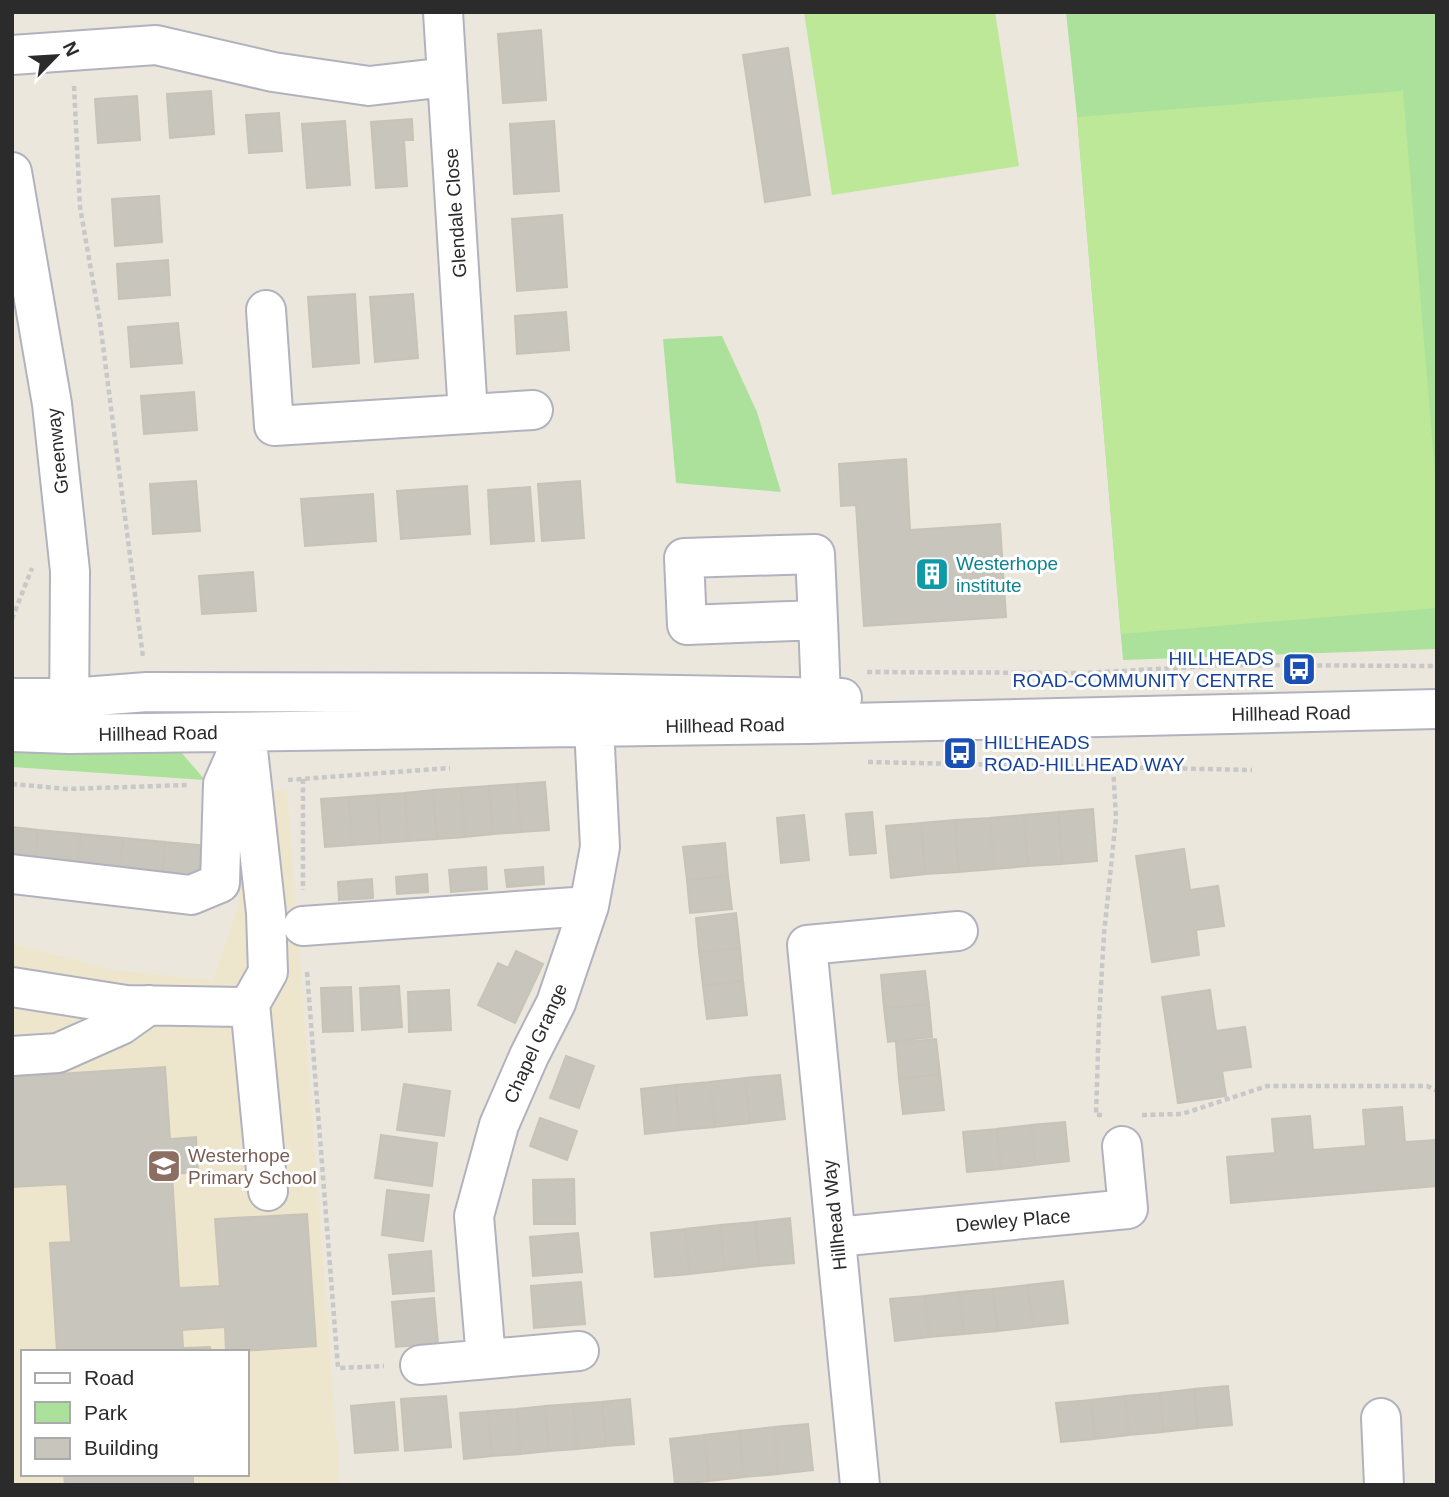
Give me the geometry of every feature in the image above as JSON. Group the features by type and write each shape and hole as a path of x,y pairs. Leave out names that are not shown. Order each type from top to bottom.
{"street":[{"name":"Glendale Close","path":"443,12 468,414"},
{"path":"12,55 156,45 273,72 369,86 447,77"},
{"name":"Greenway","path":"12,172 22,283 52,404 70,571 69,716"},
{"path":"266,310 274,426 533,410"},
{"path":"818,620 821,698"},
{"path":"12,698 69,716 147,692 563,693 821,698 1261,693 1381,711"},
{"path":"563,693 587,712 594,727"},
{"path":"594,727 605,708 624,694"},
{"name":"Hillhead Road","path":"12,732 69,716 246,732 806,724 1437,709"},
{"name":"Chapel Grange","path":"486,1359 474,1216 499,1125 556,1003 589,906 600,847 594,727"},
{"path":"12,874 191,895 220,883 223,784 246,732"},
{"path":"246,732 266,913 268,972 250,1004 268,1191"},
{"path":"303,926 589,906"},
{"name":"Hillhead Way","path":"860,1485 807,945 958,931"},
{"path":"12,987 125,1005 241,1007 250,1004"},
{"path":"12,1056 58,1053 121,1025 149,1005"},
{"name":"Dewley Place","path":"836,1237 1128,1209 1122,1125"},
{"path":"420,1365 579,1351"},
{"path":"1381,1418 1384,1485"}],"path":[{"path":"72,51 80,208 100,322 147,692"},
{"path":"1113,766 1116,818 1104,934 1097,1115 1122,1125 1182,1114 1266,1086 1427,1086 1437,1091"},
{"path":"303,779 303,926 338,1368 420,1365"}],"shaded area":[{"name":"Westerhope Primary School","path":"287,790 340,1485 12,1485 12,943 113,970 213,980 239,903 224,796"}],"green space":[{"path":"804,12 995,12 1019,166 832,195"},
{"path":"1066,12 1437,12 1437,649 1123,660"},
{"path":"1403,91 1437,497 1437,608 1121,634 1077,117"},
{"path":"722,336 757,412 781,492 676,483 663,339"},
{"path":"12,741 174,744 205,780 12,767"}],"building":[{"path":"541,30 546,100 503,103 498,34"},
{"path":"788,48 810,195 765,202 743,55"},
{"path":"211,91 214,134 170,138 167,94"},
{"path":"137,96 140,140 98,143 95,99"},
{"path":"279,113 282,151 249,153 246,115"},
{"path":"412,119 413,140 404,140 407,186 376,188 371,122"},
{"path":"345,121 350,185 307,188 302,124"},
{"path":"554,121 559,191 514,194 510,124"},
{"path":"159,196 162,242 115,246 112,199"},
{"path":"562,215 567,287 517,291 512,219"},
{"path":"168,260 170,295 119,299 117,264"},
{"path":"355,294 359,363 313,367 308,297"},
{"path":"413,294 418,358 375,362 370,297"},
{"path":"566,312 569,350 517,354 515,316"},
{"path":"178,323 182,363 131,367 128,327"},
{"path":"194,392 197,430 144,434 141,396"},
{"name":"Westerhope institute","path":"906,459 910,530 1000,524 1006,617 864,626 856,505 841,506 839,464"},
{"path":"196,481 200,531 153,534 150,484"},
{"path":"580,481 584,538 542,541 538,484"},
{"path":"467,486 470,534 401,539 397,491"},
{"path":"530,487 534,541 491,544 488,490"},
{"path":"373,494 376,541 305,546 301,499"},
{"path":"253,572 256,611 202,614 199,576"},
{"path":"545,782 549,830 521,832 517,784"},
{"path":"517,784 521,832 493,834 489,786"},
{"path":"489,786 493,834 465,837 461,788"},
{"path":"461,788 465,837 437,839 433,790"},
{"path":"433,790 437,839 408,841 405,793"},
{"path":"405,793 408,841 381,843 377,795"},
{"path":"377,795 381,843 352,845 349,797"},
{"path":"349,797 352,845 325,847 321,799"},
{"path":"1093,809 1097,861 1062,864 1058,812"},
{"path":"872,812 876,853 850,855 846,814"},
{"path":"1058,812 1062,864 1028,866 1024,815"},
{"path":"804,815 809,860 781,863 777,818"},
{"path":"1024,815 1028,866 994,869 990,818"},
{"path":"990,818 994,869 959,872 955,820"},
{"path":"955,820 959,872 925,874 921,823"},
{"path":"921,823 925,874 891,878 886,826"},
{"path":"12,827 38,830 34,869 12,867"},
{"path":"38,830 81,834 77,873 34,869"},
{"path":"81,834 123,838 119,877 77,873"},
{"path":"123,838 165,842 162,881 119,877"},
{"path":"165,842 208,846 204,885 162,881"},
{"path":"725,843 728,876 687,880 683,847"},
{"path":"1184,849 1190,890 1218,886 1224,926 1196,930 1199,955 1152,962 1136,856"},
{"path":"486,867 487,889 451,892 449,870"},
{"path":"543,867 544,884 507,887 505,870"},
{"path":"427,874 428,892 397,894 396,877"},
{"path":"728,876 732,909 690,913 687,880"},
{"path":"372,879 373,898 339,900 338,882"},
{"path":"736,913 740,948 699,952 696,918"},
{"path":"740,948 743,981 703,986 699,952"},
{"path":"516,951 543,964 515,1023 478,1005 498,963 508,968"},
{"path":"925,971 929,1004 884,1008 881,975"},
{"path":"743,981 747,1015 707,1019 703,986"},
{"path":"399,986 402,1027 362,1030 360,988"},
{"path":"351,987 353,1031 323,1032 321,988"},
{"path":"449,990 451,1030 409,1032 408,992"},
{"path":"1210,990 1216,1031 1245,1027 1251,1067 1222,1071 1226,1096 1178,1103 1162,997"},
{"path":"929,1004 932,1037 888,1042 884,1008"},
{"path":"936,1039 940,1074 899,1079 896,1043"},
{"path":"566,1056 594,1066 579,1108 550,1098"},
{"path":"165,1067 170,1139 196,1137 198,1172 172,1174 179,1288 220,1286 215,1219 307,1214 316,1346 226,1350 225,1327 182,1330 183,1348 210,1347 210,1350 57,1350 50,1243 71,1242 67,1184 12,1187 12,1077"},
{"path":"940,1074 944,1110 903,1114 899,1079"},
{"path":"780,1075 785,1119 750,1123 745,1078"},
{"path":"745,1078 750,1123 715,1127 710,1082"},
{"path":"710,1082 715,1127 680,1130 675,1085"},
{"path":"404,1084 450,1091 444,1136 397,1130"},
{"path":"675,1085 680,1130 645,1134 641,1089"},
{"path":"1402,1107 1405,1142 1437,1140 1437,1186 1231,1203 1227,1157 1275,1153 1272,1119 1310,1116 1313,1150 1366,1146 1363,1110"},
{"path":"540,1118 577,1131 567,1160 530,1146"},
{"path":"1065,1122 1069,1161 1035,1165 1031,1125"},
{"path":"1031,1125 1035,1165 1001,1169 997,1129"},
{"path":"997,1129 1001,1169 967,1172 963,1132"},
{"path":"381,1135 437,1143 432,1186 375,1178"},
{"path":"574,1179 575,1224 534,1224 533,1180"},
{"path":"387,1190 429,1195 423,1241 382,1235"},
{"path":"790,1218 794,1263 759,1266 755,1222"},
{"path":"755,1222 759,1266 725,1270 720,1225"},
{"path":"720,1225 725,1270 690,1274 685,1229"},
{"path":"685,1229 690,1274 655,1277 651,1233"},
{"path":"578,1233 582,1272 533,1276 530,1237"},
{"path":"431,1251 434,1291 393,1294 389,1255"},
{"path":"1063,1281 1068,1323 1033,1327 1028,1285"},
{"path":"581,1282 585,1324 534,1328 531,1286"},
{"path":"1028,1285 1033,1327 998,1331 993,1289"},
{"path":"993,1289 998,1331 964,1334 959,1292"},
{"path":"959,1292 964,1334 929,1337 925,1296"},
{"path":"925,1296 929,1337 895,1341 890,1299"},
{"path":"434,1298 438,1343 396,1347 392,1302"},
{"path":"1228,1386 1232,1425 1198,1428 1194,1389"},
{"path":"1194,1389 1198,1428 1163,1432 1160,1393"},
{"path":"1160,1393 1163,1432 1129,1435 1125,1396"},
{"path":"446,1396 451,1447 405,1451 401,1399"},
{"path":"1125,1396 1129,1435 1095,1439 1091,1400"},
{"path":"630,1399 634,1444 606,1446 602,1402"},
{"path":"1091,1400 1095,1439 1061,1442 1056,1403"},
{"path":"394,1402 398,1450 355,1453 351,1406"},
{"path":"602,1402 606,1446 577,1449 573,1404"},
{"path":"573,1404 577,1449 549,1451 545,1406"},
{"path":"545,1406 549,1451 521,1454 517,1409"},
{"path":"517,1409 521,1454 492,1456 488,1411"},
{"path":"488,1411 492,1456 464,1459 460,1413"},
{"path":"808,1424 813,1470 778,1474 774,1427"},
{"path":"774,1427 778,1474 744,1477 739,1431"},
{"path":"739,1431 744,1477 709,1481 704,1435"},
{"path":"704,1435 709,1481 675,1484 670,1439"},
{"path":"64,1476 193,1476 193,1485 65,1485"}],"place":[{"name":"Westerhope institute","path":"932,574"},
{"name":"HILLHEADS ROAD-COMMUNITY CENTRE","path":"1299,669"},
{"name":"HILLHEADS ROAD-HILLHEAD WAY","path":"960,753"},
{"name":"Westerhope Primary School","path":"164,1166"}]}
